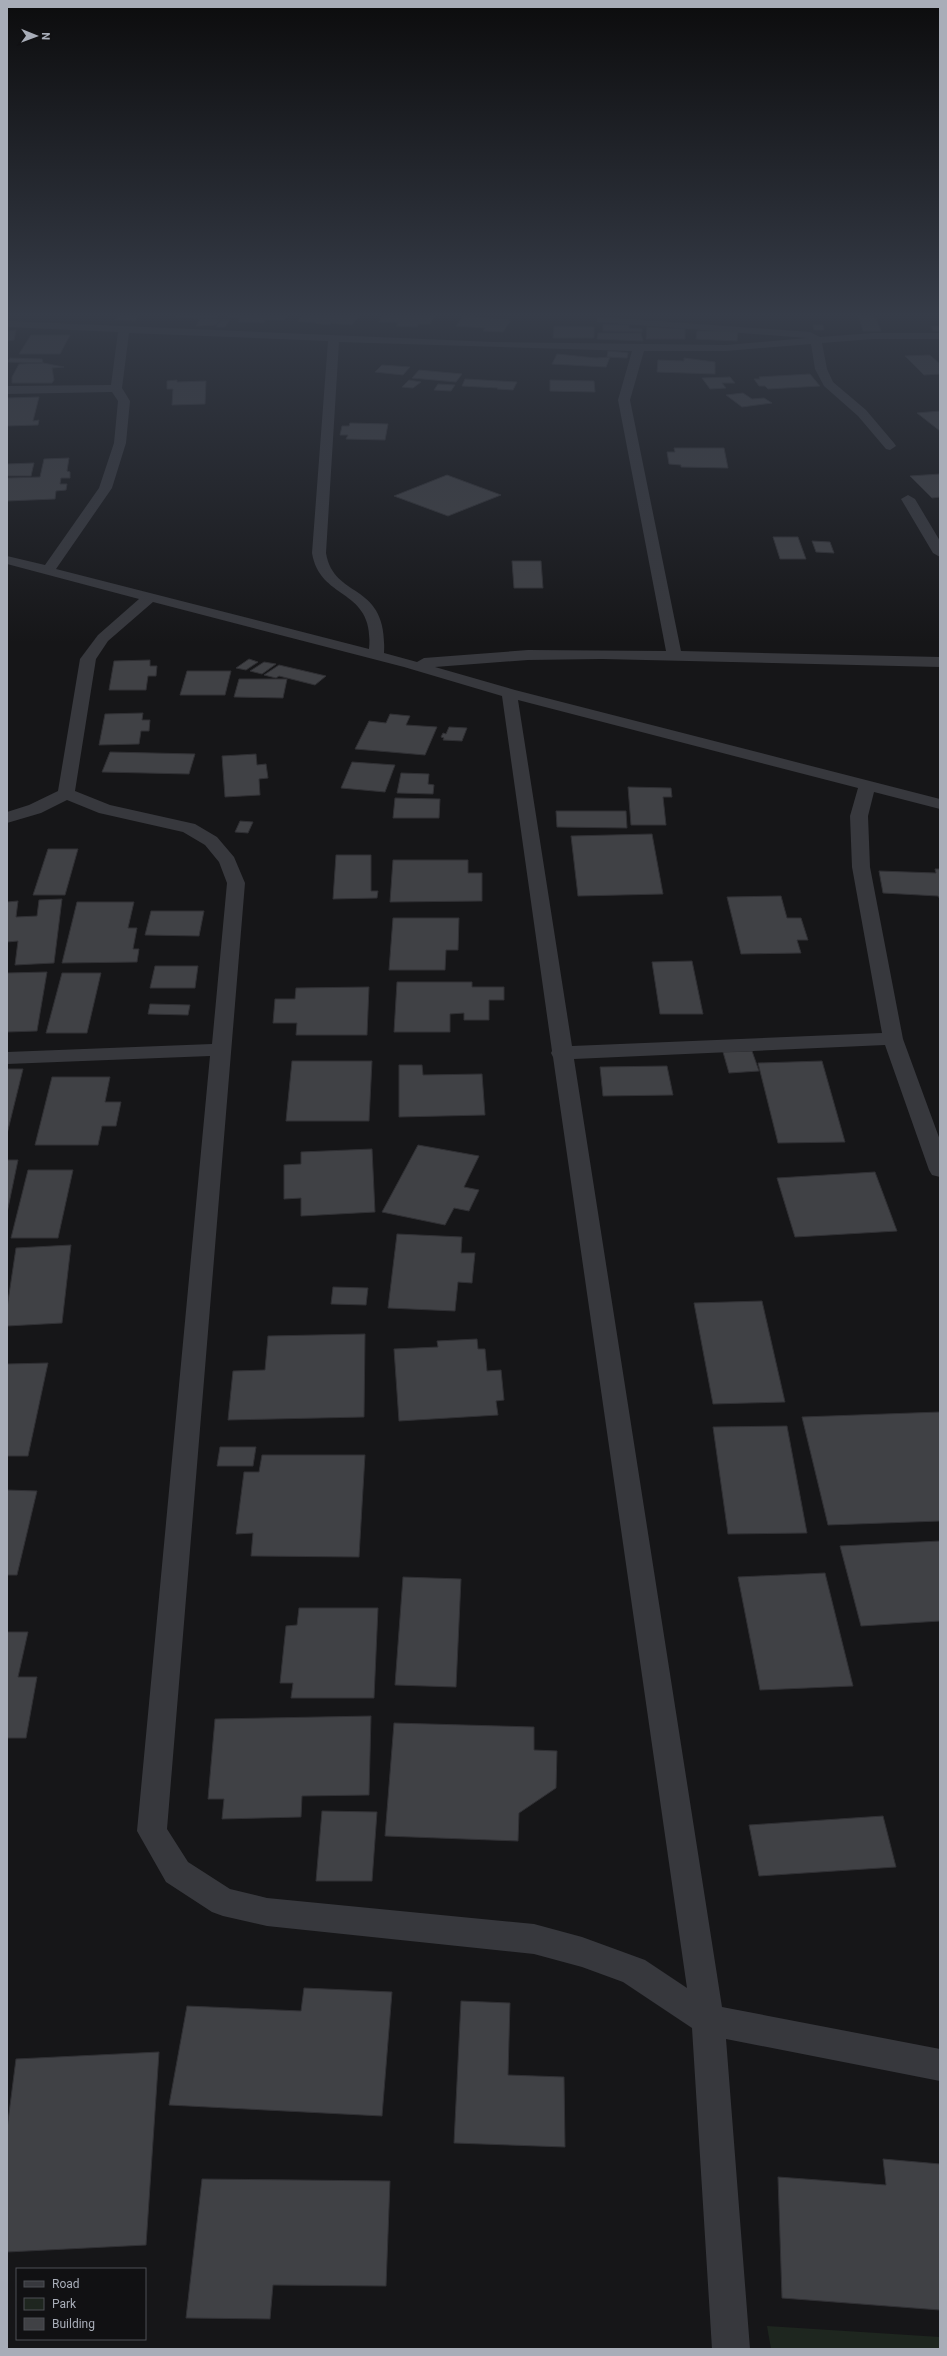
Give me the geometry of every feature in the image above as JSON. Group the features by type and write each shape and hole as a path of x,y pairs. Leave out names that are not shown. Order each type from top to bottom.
{"street":[{"path":"47,572 105,488 120,442 122,423"},
{"path":"328,423 319,553 323,570 335,582 362,599 374,616 377,632 376,656"},
{"path":"628,423 674,655"},
{"path":"870,423 890,446"},
{"path":"908,499 940,553"},
{"path":"7,560 47,572 151,596 409,664 508,693 940,804"},
{"path":"66,794 88,659 103,638 151,596"},
{"path":"409,664 528,655 602,654 940,662"},
{"path":"508,693 561,1053 708,2020 731,2349"},
{"path":"867,785 859,816 861,867 893,1039 940,1170"},
{"path":"7,818 35,809 66,794 105,809 189,828 211,840 228,861 236,883 152,1831 177,1872 223,1902 267,1912 534,1939 582,1952 634,1971 708,2020 940,2065"},
{"path":"561,1053 893,1039"},
{"path":"7,1058 221,1050"}],"green space":[{"path":"767,2326 940,2337 940,2349 771,2349"}],"building":[{"path":"7,423 38,423 38,425 7,426"},
{"path":"350,423 388,424 385,440 346,439 348,435 340,435 342,426 349,426"},
{"path":"930,423 940,423 940,431"},
{"path":"674,448 724,448 728,468 681,467 681,465 669,464 667,452 675,452"},
{"path":"69,458 67,471 70,472 70,478 61,478 60,484 67,484 66,490 56,491 55,499 7,501 7,478 40,477 44,459"},
{"path":"34,463 31,476 7,476 7,464"},
{"path":"940,474 940,497 932,498 910,476"},
{"path":"447,475 501,495 448,516 394,496"},
{"path":"773,537 798,537 806,559 780,559"},
{"path":"812,541 830,542 834,553 816,552"},
{"path":"512,561 541,561 543,588 514,588"},
{"path":"249,659 258,662 246,670 236,668"},
{"path":"150,660 150,666 157,666 156,676 148,676 146,690 109,690 114,661"},
{"path":"264,662 276,664 262,674 250,671"},
{"path":"279,665 326,676 315,685 279,676 276,678 264,675"},
{"path":"187,671 231,671 225,695 180,695"},
{"path":"239,679 287,679 283,698 234,697"},
{"path":"143,713 142,720 150,720 149,731 141,731 139,744 99,745 105,714"},
{"path":"390,714 410,716 406,725 437,727 425,755 355,749 369,721 386,723"},
{"path":"449,727 467,728 462,741 443,740 444,738 441,737 443,733 446,734"},
{"path":"110,752 195,754 189,774 102,772"},
{"path":"256,754 257,765 266,764 268,778 259,779 260,795 225,797 222,756"},
{"path":"352,762 395,765 385,792 341,788"},
{"path":"401,773 429,774 428,784 434,785 433,794 397,793"},
{"path":"628,787 671,788 672,797 663,797 666,825 631,825"},
{"path":"395,798 440,799 439,818 393,818"},
{"path":"556,811 626,811 627,828 557,827"},
{"path":"240,821 253,822 248,833 235,832"},
{"path":"652,834 663,894 578,896 571,836"},
{"path":"48,849 78,849 65,895 33,895"},
{"path":"336,855 371,855 371,891 378,891 377,898 333,899"},
{"path":"393,860 468,860 468,873 482,873 482,901 390,902"},
{"path":"935,869 940,869 940,899 938,896 883,893 879,871 936,873"},
{"path":"781,896 787,918 801,918 808,940 797,940 801,953 741,954 727,897"},
{"path":"62,899 54,963 15,965 18,941 7,942 7,902 18,901 16,917 37,916 39,900"},
{"path":"77,902 134,902 128,928 137,928 133,949 139,949 137,962 62,963"},
{"path":"151,911 204,911 199,936 145,935"},
{"path":"393,918 459,918 458,950 446,950 445,970 389,970"},
{"path":"692,961 703,1014 660,1014 652,962"},
{"path":"155,966 198,966 195,988 150,988"},
{"path":"47,972 37,1031 7,1032 7,973"},
{"path":"62,973 101,973 87,1033 46,1033"},
{"path":"397,982 472,982 472,987 504,987 504,1000 489,1000 489,1020 464,1020 464,1013 450,1014 450,1032 394,1032"},
{"path":"369,987 367,1035 296,1035 297,1023 273,1023 275,999 295,999 296,988"},
{"path":"150,1004 190,1005 188,1015 148,1014"},
{"path":"752,1051 759,1071 729,1073 723,1052"},
{"path":"292,1061 372,1061 369,1121 286,1121"},
{"path":"822,1061 845,1142 778,1143 758,1063"},
{"path":"399,1065 422,1065 423,1075 482,1074 485,1115 399,1117"},
{"path":"667,1066 673,1095 603,1096 600,1067"},
{"path":"7,1069 23,1069 7,1134"},
{"path":"52,1077 110,1077 105,1102 121,1102 116,1126 102,1126 98,1145 35,1145"},
{"path":"418,1145 479,1156 464,1187 479,1190 469,1211 454,1208 445,1225 382,1212"},
{"path":"372,1149 375,1212 301,1216 301,1198 284,1199 284,1165 301,1164 301,1152"},
{"path":"7,1160 18,1160 7,1213"},
{"path":"28,1170 73,1170 58,1238 11,1238"},
{"path":"875,1172 897,1231 795,1237 777,1178"},
{"path":"397,1234 462,1237 461,1253 475,1253 472,1283 458,1282 455,1311 388,1308"},
{"path":"71,1245 62,1323 7,1326 7,1308 16,1248"},
{"path":"333,1287 368,1288 366,1305 331,1304"},
{"path":"762,1301 785,1402 713,1404 694,1303"},
{"path":"365,1334 364,1417 228,1420 233,1371 265,1370 268,1336"},
{"path":"477,1339 478,1349 485,1349 487,1371 501,1370 504,1400 496,1401 498,1415 399,1421 394,1349 438,1347 437,1341"},
{"path":"48,1363 28,1456 7,1456 7,1364"},
{"path":"940,1412 940,1521 828,1525 802,1417"},
{"path":"787,1426 807,1533 728,1534 713,1427"},
{"path":"220,1447 256,1447 253,1466 217,1466"},
{"path":"262,1455 365,1455 359,1557 251,1556 253,1533 236,1534 244,1472 259,1472"},
{"path":"7,1490 37,1491 17,1575 7,1575"},
{"path":"940,1541 940,1621 861,1626 840,1546"},
{"path":"825,1573 853,1686 760,1690 738,1577"},
{"path":"403,1577 461,1579 456,1687 395,1685"},
{"path":"299,1608 378,1608 374,1698 291,1698 293,1683 280,1683 286,1626 297,1625"},
{"path":"7,1632 28,1632 18,1677 37,1677 26,1738 7,1738"},
{"path":"371,1716 369,1795 302,1796 301,1817 222,1819 224,1799 208,1799 215,1719"},
{"path":"394,1723 534,1727 534,1750 557,1751 556,1788 519,1813 518,1841 385,1836"},
{"path":"322,1811 377,1812 372,1881 316,1881"},
{"path":"883,1816 896,1867 759,1876 749,1825"},
{"path":"304,1988 392,1992 382,2116 169,2105 187,2006 301,2011"},
{"path":"461,2001 510,2003 508,2075 564,2077 565,2147 454,2143"},
{"path":"159,2052 146,2245 7,2252 7,2129 16,2059"},
{"path":"883,2159 940,2164 940,2310 782,2298 778,2177 886,2185"},
{"path":"202,2179 390,2181 386,2286 273,2285 270,2319 186,2318"}]}
